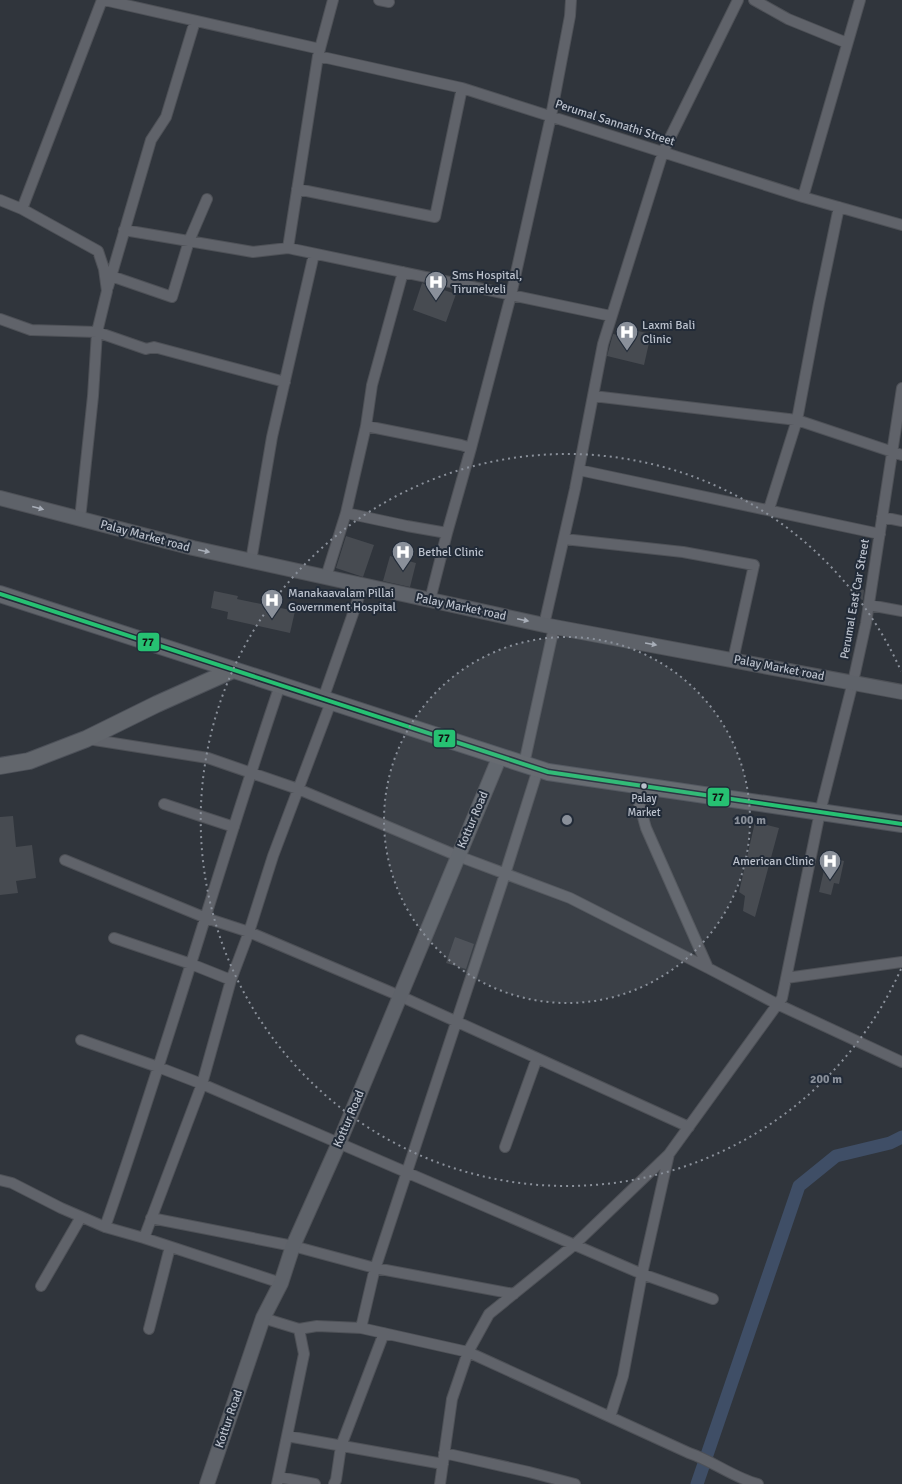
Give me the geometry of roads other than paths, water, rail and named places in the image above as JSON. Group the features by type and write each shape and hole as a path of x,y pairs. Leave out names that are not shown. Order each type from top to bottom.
{"main road":[{"path":"0,594 548,772 902,824"},
{"path":"0,766 29,761 86,739 157,704 233,670"}],"street":[{"name":"Perumal Sannathi Street","path":"103,0 195,21 462,88 802,197 902,225"},
{"path":"22,209 103,0"},
{"path":"288,248 319,52 333,0"},
{"path":"430,600 446,533 471,448 511,295 551,116 570,16 571,0"},
{"path":"361,1328 375,1268 505,874 531,766 549,626 564,539 603,344 663,152 738,0"},
{"path":"754,0 788,19 847,44"},
{"path":"802,197 860,0"},
{"path":"80,519 93,396 97,332 124,230 152,140 166,117 195,21"},
{"path":"297,189 435,217 462,88"},
{"path":"111,276 172,296 189,241 207,199"},
{"path":"0,200 22,209 98,251 104,269 107,291"},
{"path":"770,509 797,420 839,207"},
{"path":"124,230 253,252 288,248 611,316"},
{"path":"251,561 272,437 314,254"},
{"path":"326,577 346,513 366,426 372,385 403,272"},
{"path":"0,319 31,330 97,332 146,348 154,347 285,382"},
{"name":"Perumal East Car Street","path":"669,1154 782,998 820,812 853,682 869,605 882,517 897,453 902,388"},
{"path":"593,396 797,420 897,453"},
{"path":"366,426 471,448"},
{"path":"579,470 770,509 880,534"},
{"name":"Palay Market road","path":"0,498 194,548 549,626 902,692"},
{"path":"346,513 446,533"},
{"path":"882,517 902,521"},
{"path":"564,539 683,552 754,565 733,660"},
{"path":"144,1238 202,1084 231,980 249,932 273,856 298,789 363,585"},
{"path":"869,605 902,610"},
{"path":"105,1227 206,918 250,773 280,685"},
{"path":"86,739 208,758 298,789 458,856 570,898 777,1004 902,1062"},
{"name":"Kottur Road","path":"207,1484 263,1318 281,1283 293,1246 338,1143 500,756"},
{"path":"634,785 646,828 708,968"},
{"path":"164,804 234,827"},
{"path":"65,860 206,918 249,932 400,996 689,1127"},
{"path":"114,938 191,964 231,980"},
{"path":"786,978 902,962"},
{"path":"81,1040 202,1084 642,1274 713,1299"},
{"path":"505,1147 537,1058"},
{"path":"440,1484 452,1399 468,1352 489,1314 574,1245 669,1154"},
{"path":"610,1417 623,1376 642,1274 669,1154"},
{"path":"0,1180 12,1183 61,1208 105,1227 144,1238 281,1283"},
{"path":"41,1286 81,1217"},
{"path":"151,1218 293,1246 375,1268 514,1294"},
{"path":"149,1329 170,1247"},
{"path":"263,1318 300,1329 317,1326 361,1328 468,1352 689,1453 699,1456 735,1474 746,1482 758,1484"},
{"path":"300,1329 304,1354 278,1481 315,1484"},
{"path":"334,1484 336,1480 341,1446 384,1333"},
{"path":"287,1436 443,1464"},
{"path":"444,1453 575,1484"}],"waterway":[{"path":"697,1484 799,1186 836,1156 890,1143 902,1137"}],"place":[{"name":"Sms Hospital, Tirunelveli","path":"436,302"},
{"name":"Laxmi Bali Clinic","path":"627,352"},
{"name":"Bethel Clinic","path":"403,572"},
{"name":"Manakaavalam Pillai Government Hospital","path":"272,620"},
{"name":"Palay Market","path":"644,786"},
{"name":"American Clinic","path":"830,880"}]}
